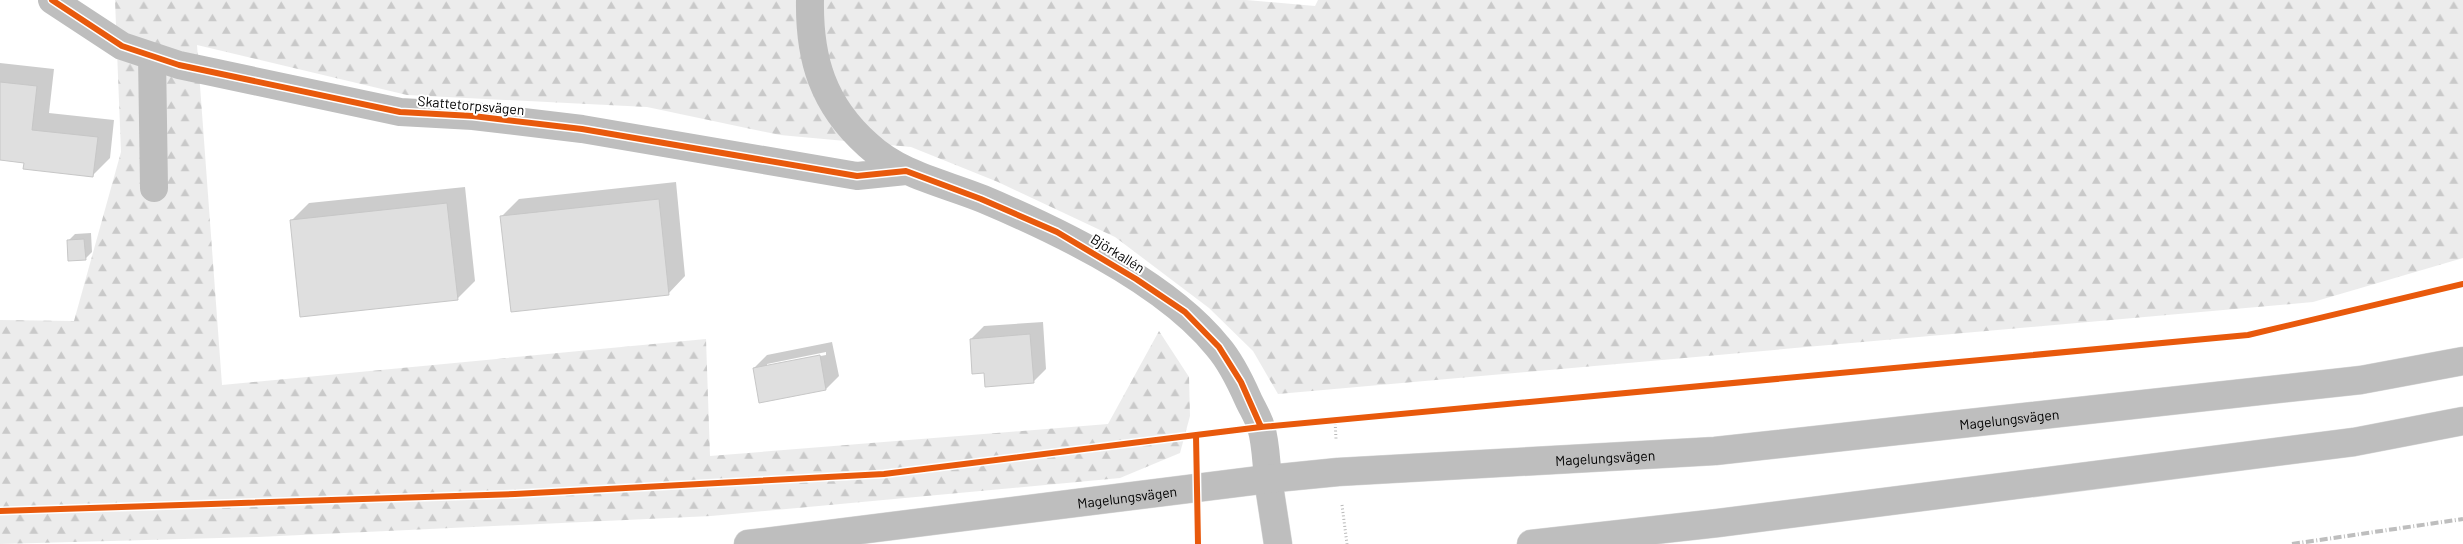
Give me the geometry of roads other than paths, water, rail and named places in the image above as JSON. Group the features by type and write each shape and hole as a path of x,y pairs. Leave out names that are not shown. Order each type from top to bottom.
{"main road":[{"name":"Skattetorpsvägen","path":"52,0 122,46 179,65 400,112 473,116 582,129 857,176 906,171"},
{"name":"Björkallén","path":"810,0 810,27 816,69 833,107 868,146 906,171 981,198 1057,232 1136,279 1185,312 1219,347 1240,382 1261,427 1278,544"},
{"path":"152,56 154,188"},
{"name":"Magelungsvägen","path":"748,544 1268,479 1348,472 1715,451 2361,380 2463,361"},
{"path":"1531,544 1718,523 2354,442 2463,421"}],"railway":[{"path":"2292,544 2463,519"}]}
